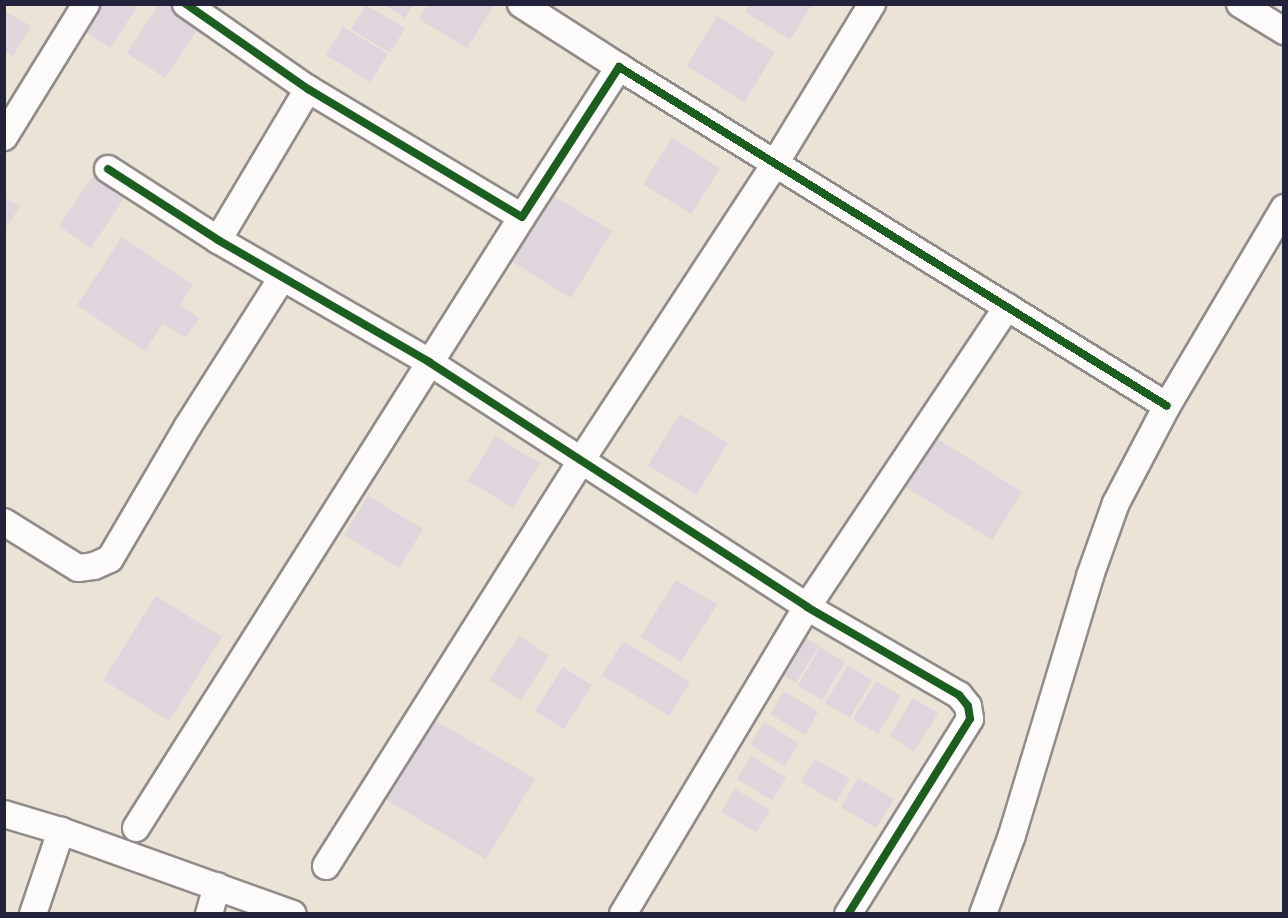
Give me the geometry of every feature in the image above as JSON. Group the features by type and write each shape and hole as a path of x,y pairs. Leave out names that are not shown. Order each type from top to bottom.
{"street":[{"path":"4,137 86,4"},
{"path":"186,4 308,89 522,217"},
{"path":"520,4 1167,406"},
{"path":"326,866 580,462 776,162 872,4"},
{"path":"1240,4 1284,31"},
{"path":"136,828 429,362 619,67"},
{"path":"218,240 308,89"},
{"path":"108,169 218,240 429,362 580,462 807,606 959,695 968,706 970,719 848,914"},
{"path":"983,914 1012,835 1090,576 1116,503 1167,406 1284,208"},
{"path":"4,522 78,567 94,566 110,559 188,426 282,278"},
{"path":"623,914 807,606 1007,307"},
{"path":"4,814 61,831 125,856 293,914"},
{"path":"33,914 61,831"},
{"path":"210,914 217,886"}],"building":[{"path":"95,4 139,4 110,48 80,28"},
{"path":"159,4 170,4 200,25 165,78 127,53"},
{"path":"383,4 413,4 405,18"},
{"path":"428,4 495,4 467,48 419,19"},
{"path":"750,4 812,4 790,40 745,12"},
{"path":"366,5 405,28 390,53 351,29"},
{"path":"4,11 31,26 13,56 4,51"},
{"path":"717,16 775,52 744,102 687,66"},
{"path":"343,27 388,54 370,82 326,55"},
{"path":"672,138 720,168 691,214 643,184"},
{"path":"99,167 131,188 91,248 59,226"},
{"path":"549,193 612,231 571,298 508,259"},
{"path":"4,197 20,207 4,230"},
{"path":"122,237 193,285 180,305 199,318 185,338 163,323 145,351 77,305"},
{"path":"680,414 728,443 696,495 648,465"},
{"path":"925,431 1022,492 992,540 894,480"},
{"path":"495,436 540,463 513,508 468,481"},
{"path":"368,496 423,529 399,568 344,535"},
{"path":"676,580 717,604 681,662 640,637"},
{"path":"156,596 222,637 169,721 103,680"},
{"path":"798,633 819,646 796,683 775,671"},
{"path":"519,636 549,656 521,700 489,680"},
{"path":"623,641 690,682 669,716 602,675"},
{"path":"820,647 845,662 822,700 798,685"},
{"path":"848,665 872,680 850,718 825,703"},
{"path":"563,667 592,685 564,729 535,711"},
{"path":"876,681 901,696 878,734 853,719"},
{"path":"784,691 818,712 805,735 770,714"},
{"path":"913,698 938,713 914,751 890,736"},
{"path":"433,719 535,779 486,859 385,799"},
{"path":"764,722 799,743 785,766 750,745"},
{"path":"751,756 786,777 772,800 737,779"},
{"path":"815,759 850,779 836,802 801,782"},
{"path":"858,778 894,799 876,828 841,807"},
{"path":"735,789 770,810 756,832 721,812"}],"cycle path":[{"path":"186,4 308,89 522,217 619,67 1167,406"},
{"path":"108,169 218,240 429,362 807,607 959,695 968,706 970,719 848,914"}]}
